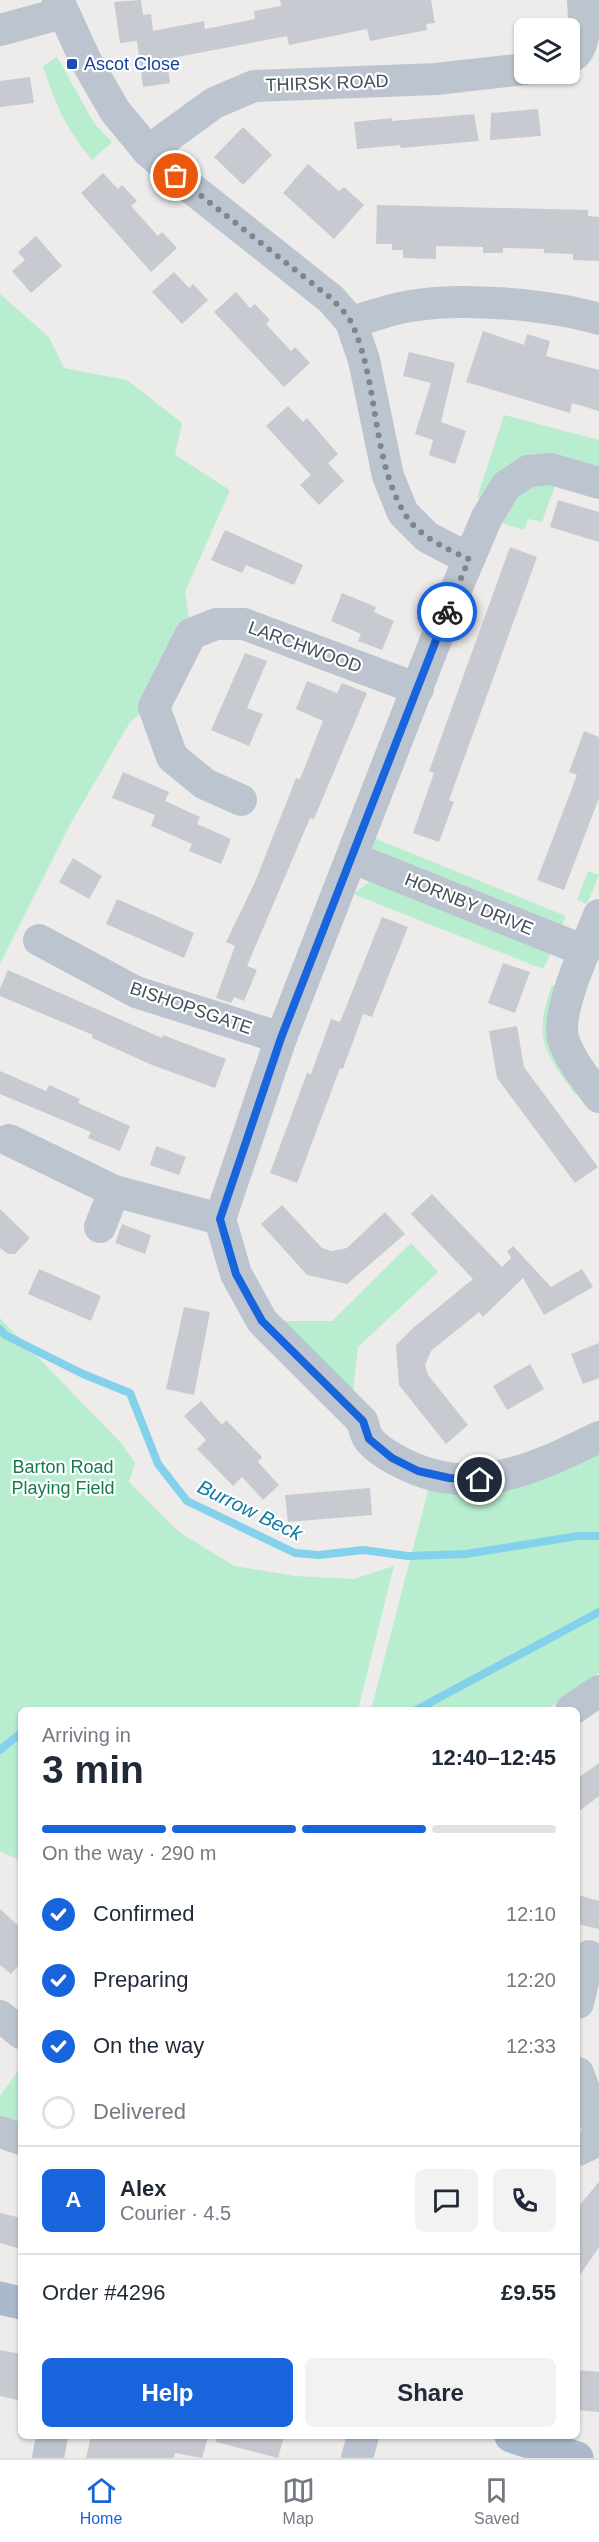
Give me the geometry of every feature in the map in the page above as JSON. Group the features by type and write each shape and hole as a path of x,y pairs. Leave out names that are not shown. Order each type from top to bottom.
{"main road":[{"path":"0,2298 18,2301"},
{"path":"520,2439 577,2458"}],"street":[{"path":"580,42 584,32 583,0"},
{"path":"0,30 60,7 116,111 148,151 176,176 332,299 351,322 364,360 388,476 403,513 427,537 469,559"},
{"name":"THIRSK ROAD","path":"148,151 214,103 254,86 436,79 514,70"},
{"path":"351,322 406,306 438,302 521,306 599,319"},
{"path":"599,483 551,469 528,471 506,486 487,517 281,1038 220,1219 236,1274 262,1321 363,1421 369,1439 392,1458 418,1471 449,1478 480,1480 546,1464 599,1437"},
{"name":"LARCHWOOD","path":"241,800 205,784 172,757 154,707 191,634 216,624 244,624 418,689"},
{"name":"HORNBY DRIVE","path":"353,858 585,951"},
{"path":"599,915 562,1020 562,1036 567,1049 599,1097"},
{"name":"BISHOPSGATE","path":"39,940 136,992 281,1038"},
{"path":"9,1140 114,1191 220,1219"},
{"path":"100,1227 114,1191"},
{"path":"575,1707 599,1691"},
{"path":"580,1995 590,1956"},
{"path":"0,2016 18,2031"},
{"path":"580,2079 599,2132"},
{"path":"0,2132 18,2138"},
{"path":"580,2149 599,2140"},
{"path":"48,2458 51,2439"},
{"path":"357,2458 362,2439"}],"green space":[{"path":"57,57 94,123 112,142 92,160 74,137 62,116 43,66"},
{"path":"0,294 49,337 64,368 127,380 182,423 175,455 230,490 185,592 192,639 157,700 130,722 71,823 0,964"},
{"path":"504,415 599,440 599,469 482,499 477,498"},
{"path":"541,481 555,486 542,522 528,519 524,530 495,521 508,498"},
{"path":"374,838 566,916 560,930 375,854 372,847"},
{"path":"588,871 599,875 587,904 577,900"},
{"path":"373,879 552,951 543,969 353,894"},
{"path":"552,985 560,989 579,1093 576,1095 556,1068 545,1044 543,1019"},
{"path":"411,1243 438,1272 358,1347 351,1409 262,1321 332,1321"},
{"name":"Barton Road Playing Field","path":"0,1318 121,1443 135,1463 129,1482 179,1532 234,1566 295,1576 354,1579 394,1566 359,1707 18,1707 18,1860 0,1851"},
{"path":"599,1450 599,1673 550,1707 372,1707 429,1487"},
{"path":"18,2071 18,2129 0,2122 0,2096"}],"building":[{"path":"141,0 143,15 151,14 153,31 204,21 205,29 255,19 254,11 281,6 280,0 431,0 435,23 426,24 427,30 370,41 367,29 289,45 287,36 167,59 170,83 143,87 137,41 120,43 114,2"},
{"path":"30,77 34,103 0,107 0,81"},
{"path":"538,109 541,136 490,140 491,113"},
{"path":"474,114 479,141 401,148 400,145 357,149 354,122"},
{"path":"243,127 272,155 243,185 214,157"},
{"path":"308,164 339,191 344,187 364,205 334,239 283,193"},
{"path":"103,173 118,189 122,185 137,201 131,206 158,236 162,232 177,248 151,272 81,193"},
{"path":"377,205 588,210 588,216 599,217 599,261 573,260 573,254 544,253 544,249 503,248 503,253 483,253 483,247 436,246 436,259 403,258 403,250 392,250 392,244 376,244"},
{"path":"36,236 62,266 31,293 12,271 25,260 18,252"},
{"path":"174,272 189,288 193,284 208,300 182,324 152,292"},
{"path":"236,292 250,308 255,304 270,320 266,324 291,351 295,347 310,363 284,387 214,312"},
{"path":"483,331 524,345 527,334 550,341 546,356 599,370 599,411 572,403 570,413 466,382"},
{"path":"409,352 455,363 441,422 466,431 455,464 429,455 433,440 415,434 431,383 403,376"},
{"path":"288,406 303,422 307,418 338,454 328,463 344,481 319,505 300,485 311,475 266,426"},
{"path":"558,500 599,512 599,542 550,527"},
{"path":"225,530 303,565 294,585 246,565 242,573 211,560"},
{"path":"510,547 537,557 449,800 454,802 439,842 413,833 434,773 429,771"},
{"path":"342,593 376,607 374,612 394,621 382,650 358,641 361,634 331,621"},
{"path":"245,653 267,661 247,708 263,714 249,746 211,730"},
{"path":"307,681 337,693 342,683 367,693 314,819 310,818 247,966 257,970 244,1001 234,997 231,1003 216,998 235,946 226,942 255,882 296,778 300,779 323,721 296,709"},
{"path":"584,731 599,737 599,798 564,890 537,880 577,775 569,772"},
{"path":"123,772 169,792 165,801 200,817 197,824 231,839 221,864 189,851 192,844 151,826 155,815 112,798"},
{"path":"73,858 102,876 89,899 59,882"},
{"path":"117,899 194,933 184,958 106,924"},
{"path":"382,917 408,927 372,1017 363,1014 297,1183 270,1173 307,1073 311,1074 331,1019 340,1022"},
{"path":"503,963 530,972 515,1013 488,1003"},
{"path":"8,970 162,1038 163,1035 226,1059 215,1088 152,1065 92,1038 93,1035 0,996 0,989"},
{"path":"517,1026 524,1067 598,1167 575,1183 497,1078 489,1031"},
{"path":"0,1071 46,1091 49,1085 80,1099 78,1103 130,1126 120,1151 88,1138 91,1132 0,1094"},
{"path":"156,1146 186,1157 179,1175 150,1165"},
{"path":"432,1194 502,1267 511,1258 507,1251 513,1246 551,1287 582,1269 593,1287 544,1315 523,1278 483,1317 479,1312 431,1351 425,1365 428,1375 468,1425 446,1444 399,1385 396,1345 413,1328 473,1279 411,1214"},
{"path":"282,1205 322,1248 332,1251 347,1248 385,1212 405,1234 347,1284 307,1275 261,1224"},
{"path":"0,1209 30,1238 15,1254 8,1254 0,1248"},
{"path":"122,1224 151,1235 145,1254 115,1243"},
{"path":"39,1269 101,1296 91,1321 28,1294"},
{"path":"184,1307 210,1312 194,1395 166,1389"},
{"path":"599,1343 599,1378 583,1384 571,1354"},
{"path":"530,1364 544,1389 507,1410 493,1386"},
{"path":"201,1401 222,1425 226,1420 262,1457 258,1462 279,1485 263,1500 242,1477 233,1486 197,1449 206,1440 184,1416"},
{"path":"370,1488 372,1515 288,1522 285,1495"},
{"path":"599,1763 599,1796 580,1810 580,1777"},
{"path":"580,1896 599,1901 599,1929 580,1924"},
{"path":"0,1909 18,1925 18,1966 11,1974 0,1965"},
{"path":"599,2182 599,2247 580,2275 580,2205"},
{"path":"0,2213 18,2217 18,2248 0,2243"},
{"path":"0,2350 18,2353 18,2400 0,2396"},
{"path":"580,2370 599,2372 599,2412 580,2410"},
{"path":"90,2439 207,2439 202,2458 175,2453 174,2458 86,2458"},
{"path":"216,2439 283,2439 278,2458 216,2442"}],"waterway":[{"name":"Burrow Beck","path":"0,1329 5,1335 83,1374 130,1393 158,1464 187,1501 295,1553 319,1555 363,1550 408,1556 466,1554 578,1536 599,1536"},
{"path":"422,1707 599,1612"},
{"path":"0,1750 18,1735"}],"way so far":[{"path":"176,176 332,299 351,322 364,360 388,476 403,513 427,537 469,559 447,612"}],"place":[{"name":"Ascot Close","path":"72,64"}],"route":[{"path":"447,612 281,1038 220,1219 236,1274 262,1321 363,1421 369,1439 392,1458 418,1471 449,1478 480,1480"}]}
